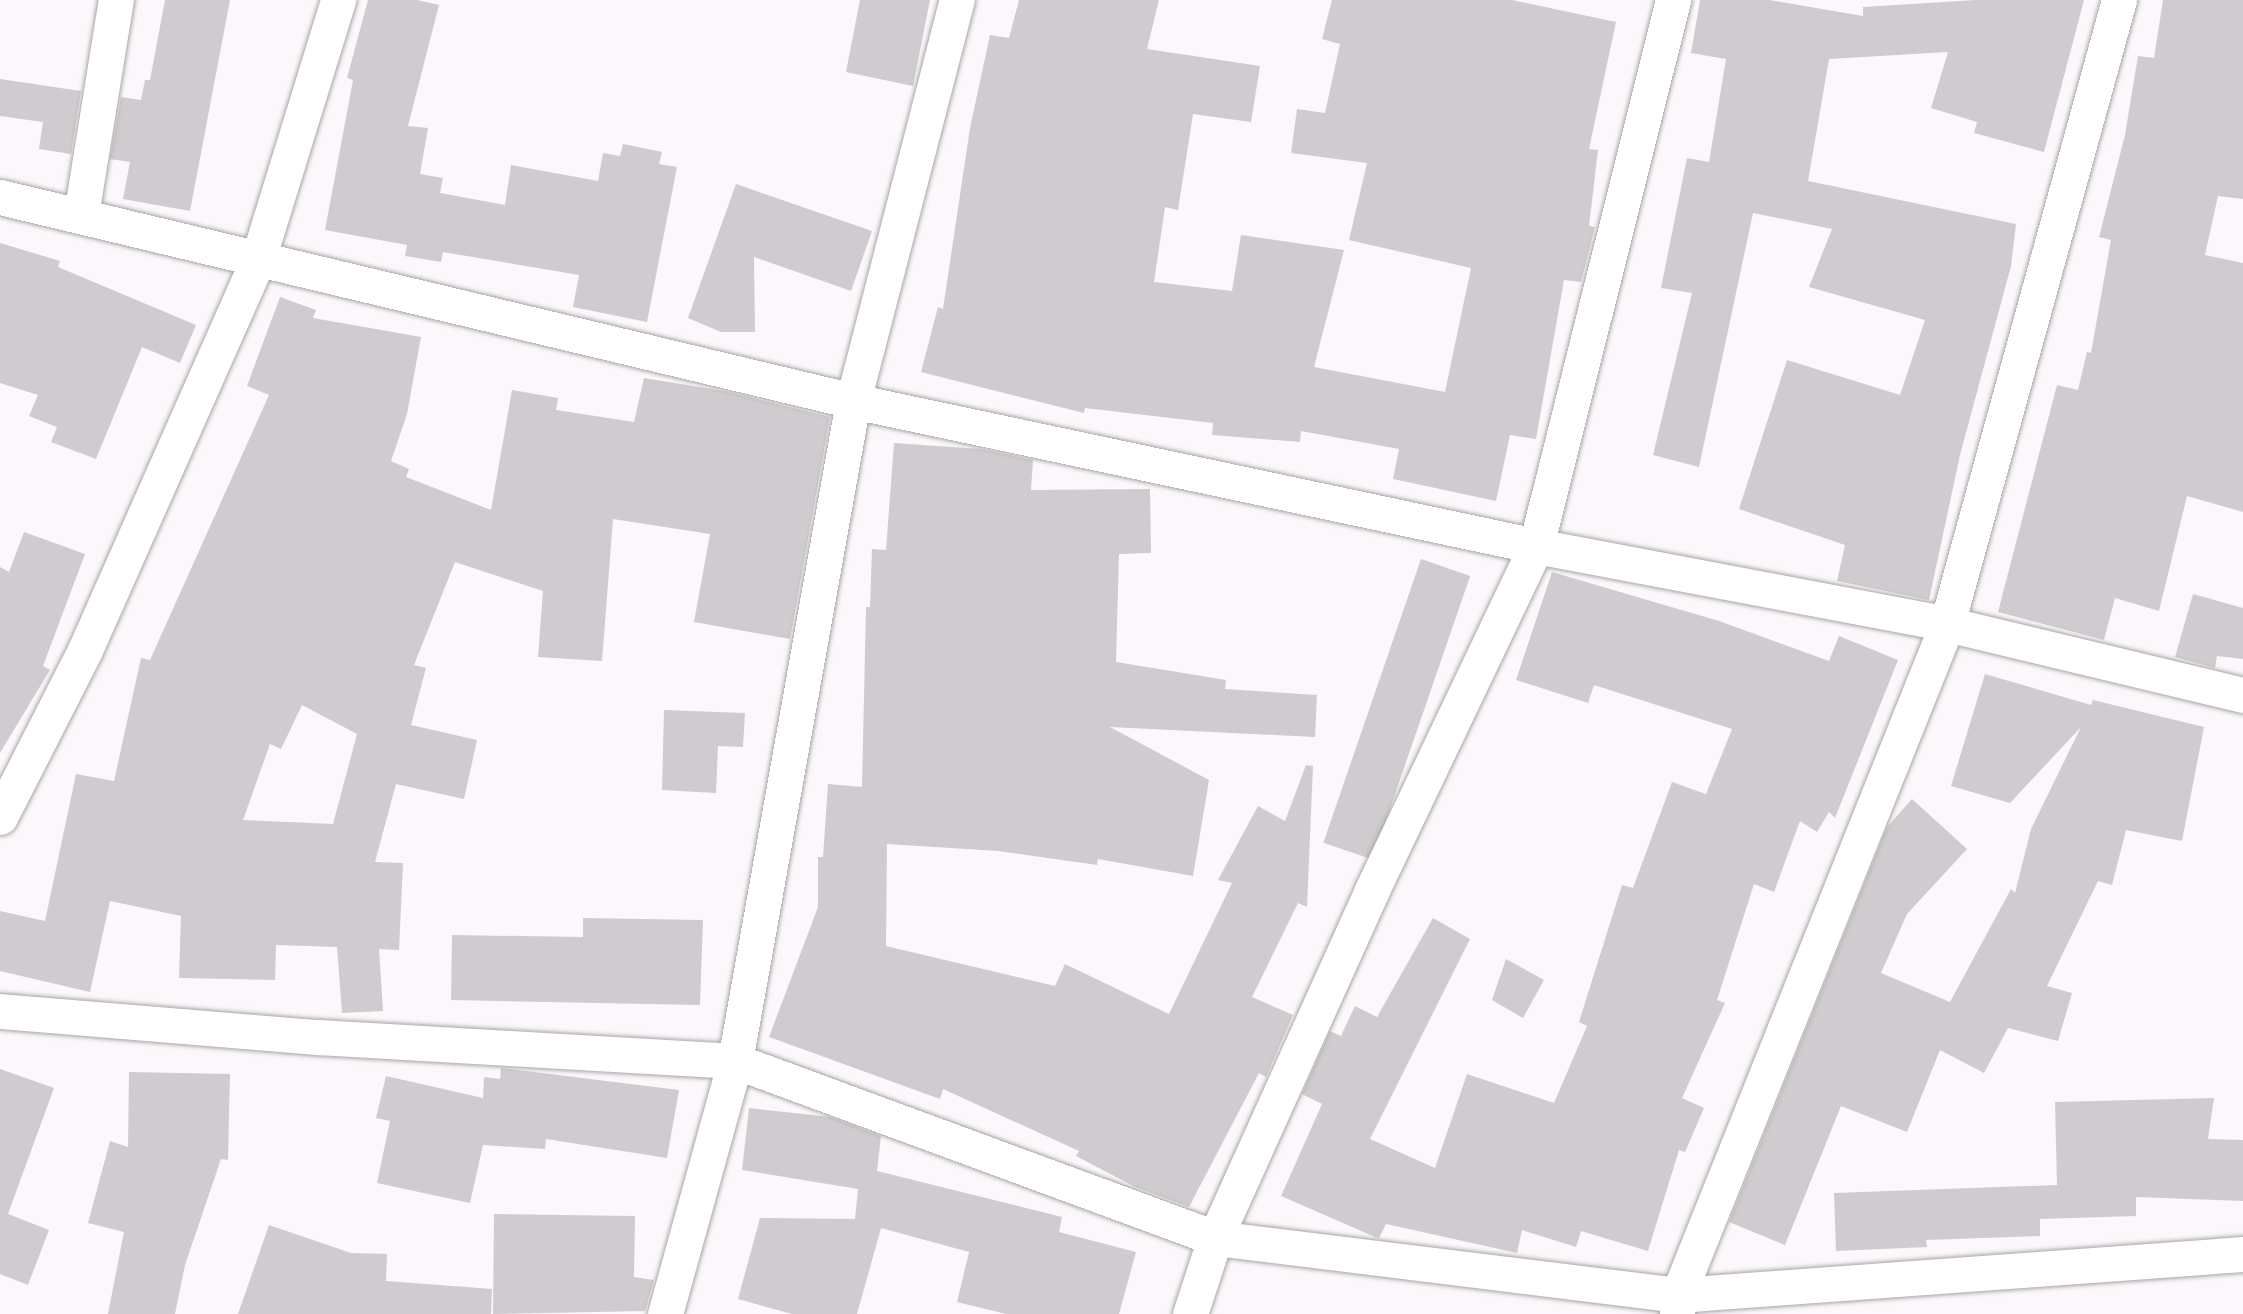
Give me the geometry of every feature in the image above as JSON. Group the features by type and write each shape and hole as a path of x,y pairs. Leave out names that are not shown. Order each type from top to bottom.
{"street":[{"path":"81,215 116,0"},
{"path":"0,817 85,650 258,259 338,0"},
{"path":"665,1314 735,1061 853,401 957,0"},
{"path":"1190,1314 1215,1238 1372,890 1536,546 1673,0"},
{"path":"1677,1304 1947,624 2119,0"},
{"path":"0,197 853,401 1536,546 1947,624 2243,695"},
{"path":"0,1012 318,1037 735,1061 1215,1238 1677,1304 2243,1254"}],"building":[{"path":"165,0 230,0 190,211 123,199 130,162 110,159 121,97 141,100 145,80 150,80"},
{"path":"368,0 417,0 439,5 408,126 428,128 420,174 443,178 440,193 505,205 511,165 598,181 603,153 620,156 623,144 662,152 659,164 677,167 647,322 573,307 579,275 443,252 441,262 405,256 407,245 325,230 353,80 347,78"},
{"path":"860,0 930,0 913,86 846,72"},
{"path":"1019,0 1159,0 1147,49 1260,66 1251,122 1193,114 1178,210 1165,207 1154,282 1232,291 1241,235 1344,250 1314,367 1445,392 1471,268 1349,240 1367,163 1291,153 1297,109 1325,113 1340,44 1322,39 1332,0 1512,0 1616,22 1589,149 1598,150 1589,226 1595,227 1581,282 1564,280 1536,439 1510,435 1496,501 1393,479 1399,449 1301,431 1300,442 1212,435 1213,423 1085,408 1084,413 921,372 938,307 943,309 970,128 990,35 1009,38"},
{"path":"1700,0 1769,0 1863,16 1863,7 1976,0 2084,0 2044,152 1974,133 1977,122 1931,108 1948,52 1829,59 1808,181 2016,224 2011,266 1960,455 1929,600 1837,581 1845,545 1739,509 1787,360 1900,395 1925,320 1809,287 1832,229 1753,213 1699,467 1653,455 1692,293 1661,288 1687,158 1709,162 1726,59 1691,53"},
{"path":"2163,0 2243,0 2243,199 2218,196 2205,255 2243,263 2243,512 2187,496 2159,611 2115,598 2104,640 1998,612 2057,385 2078,390 2087,352 2091,353 2111,240 2099,237 2125,135 2138,56 2154,58"},
{"path":"0,79 81,91 71,154 39,149 43,122 0,116"},
{"path":"736,184 872,231 851,291 754,257 755,332 721,332 688,318"},
{"path":"0,243 60,261 58,267 196,325 180,363 142,347 96,459 51,442 57,427 29,416 38,395 0,383"},
{"path":"280,297 316,310 313,318 421,337 407,414 391,461 409,469 406,477 491,510 512,390 558,398 556,410 634,422 644,378 724,391 830,417 790,639 694,622 710,534 613,519 602,661 538,657 543,591 455,562 414,665 426,668 411,725 477,740 464,799 396,784 375,862 403,863 399,950 379,949 383,1011 342,1013 337,947 276,945 275,980 179,978 181,916 110,901 90,992 0,971 0,911 45,921 76,774 114,781 141,658 150,660 269,395 247,386","holes":["302,705 357,734 333,824 243,820 270,744 281,749"]},
{"path":"894,443 981,449 1033,460 1031,490 1150,489 1151,553 1119,554 1116,662 1226,680 1225,689 1317,695 1315,737 1110,727 1209,780 1193,876 1098,859 1097,865 998,851 887,844 886,946 1055,986 1065,964 1169,1014 1232,883 1218,880 1258,806 1285,821 1306,765 1313,766 1307,907 1298,903 1252,997 1293,1015 1266,1077 1259,1073 1189,1207 1135,1187 1076,1156 1079,1151 943,1089 940,1099 769,1037 818,907 818,857 823,857 828,784 862,787 866,607 870,607 872,549 886,550"},
{"path":"24,532 85,554 43,666 50,670 0,753 0,567 9,572"},
{"path":"1421,559 1470,576 1372,860 1323,843"},
{"path":"1552,572 1719,621 1829,661 1839,636 1898,660 1835,818 1829,812 1817,832 1800,821 1774,892 1754,884 1717,1000 1725,1003 1682,1098 1704,1108 1685,1152 1679,1150 1648,1251 1581,1231 1576,1247 1522,1230 1517,1253 1386,1224 1379,1238 1375,1237 1281,1196 1322,1104 1302,1094 1330,1031 1341,1036 1355,1006 1377,1017 1433,918 1470,939 1370,1139 1435,1168 1467,1074 1554,1103 1587,1026 1579,1022 1622,885 1633,888 1672,782 1706,794 1732,729 1594,685 1588,703 1516,680"},
{"path":"2193,594 2243,608 2243,659 2217,656 2215,668 2175,657"},
{"path":"1985,674 2091,705 2093,700 2204,727 2182,841 2126,830 2112,885 2098,881 2047,986 2072,993 2058,1041 2008,1028 1984,1073 1940,1050 1907,1132 1841,1106 1785,1245 1729,1222 1887,827 1912,799 1967,849 1907,914 1881,973 1950,1002 2011,889 2015,893 2031,829 2081,727 2010,803 1951,786"},
{"path":"664,710 745,713 743,747 718,746 716,793 662,790"},
{"path":"583,918 703,920 700,1005 451,1000 452,935 583,937"},
{"path":"1506,959 1544,980 1523,1018 1492,1000"},
{"path":"501,1068 679,1090 667,1158 546,1139 545,1149 483,1145 470,1203 377,1183 390,1121 376,1118 386,1076 483,1098 484,1077 500,1079"},
{"path":"0,1069 54,1088 8,1214 49,1230 28,1285 0,1274"},
{"path":"129,1072 230,1074 228,1160 221,1159 185,1265 175,1314 108,1314 124,1232 88,1223 110,1141 128,1147"},
{"path":"2214,1098 2208,1139 2243,1140 2243,1201 2136,1197 2136,1216 2040,1219 2040,1236 1926,1240 1927,1247 1836,1251 1834,1193 2057,1185 2055,1102"},
{"path":"749,1108 830,1117 881,1136 877,1171 1062,1217 1059,1232 1136,1252 1119,1314 1006,1314 957,1302 969,1252 881,1228 857,1314 792,1314 738,1299 760,1218 855,1219 858,1189 742,1170"},
{"path":"494,1214 635,1216 634,1277 654,1280 645,1311 493,1314"},
{"path":"269,1225 351,1253 387,1254 386,1281 492,1289 491,1314 238,1314"}]}
